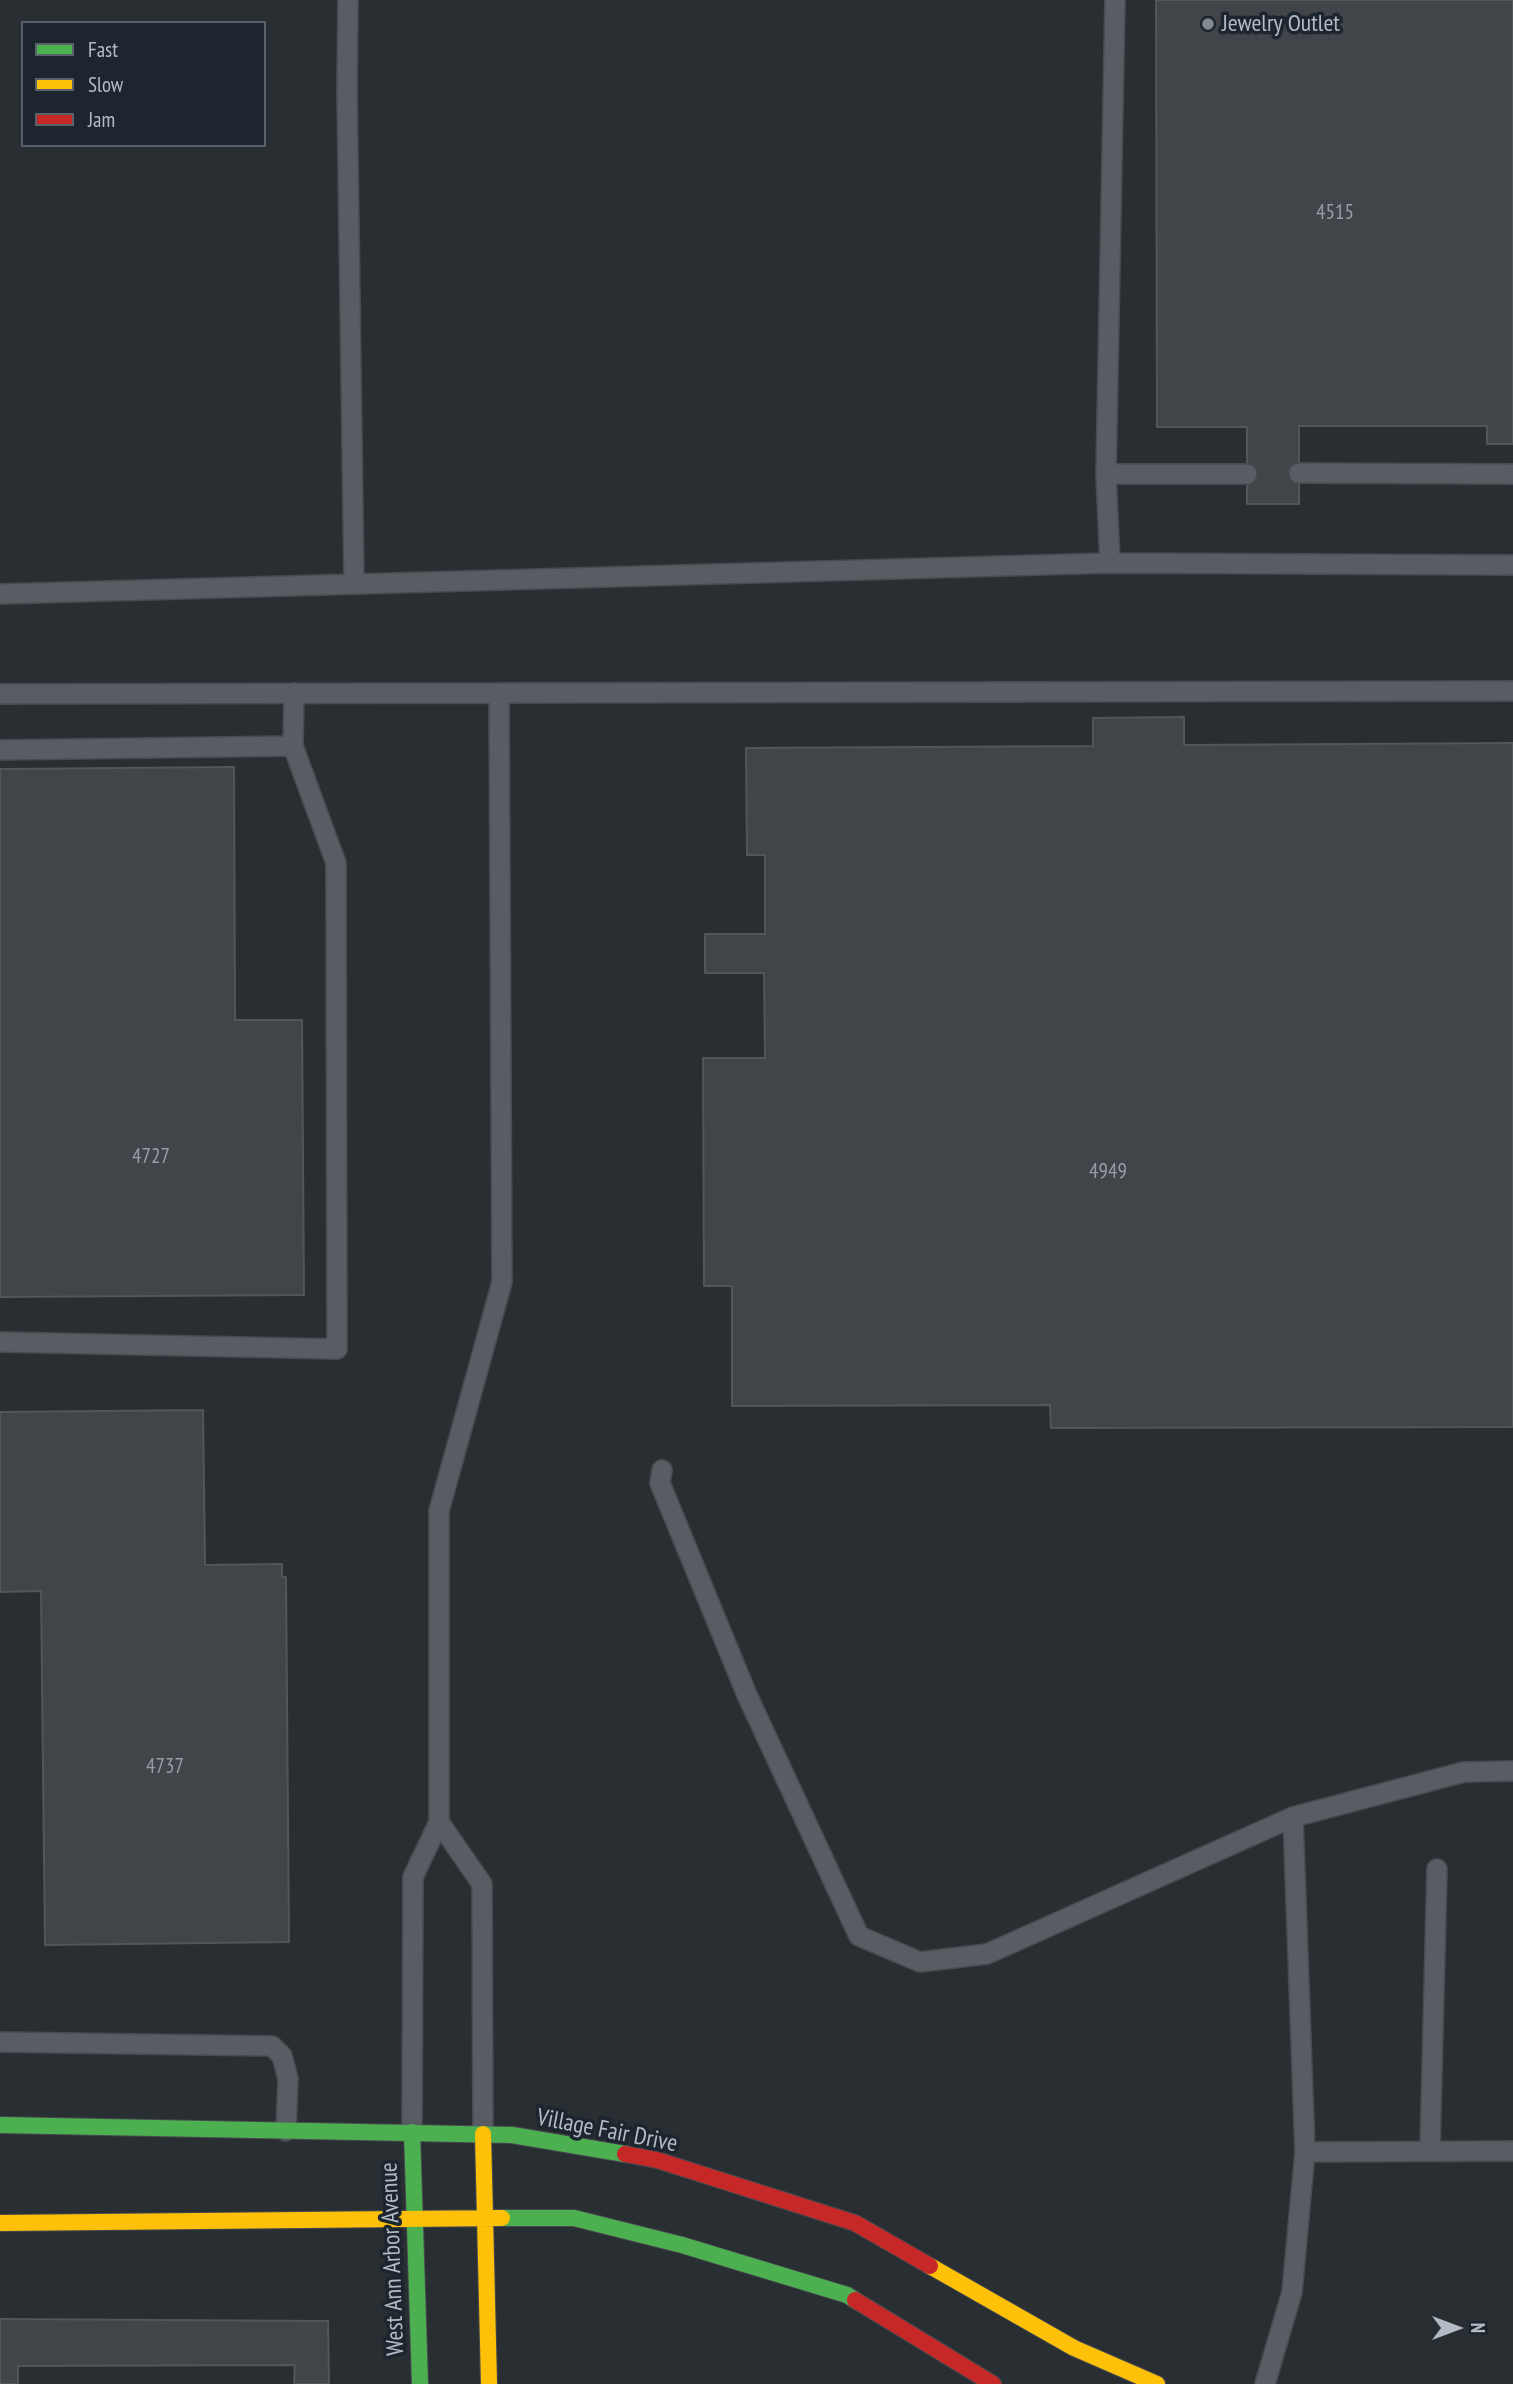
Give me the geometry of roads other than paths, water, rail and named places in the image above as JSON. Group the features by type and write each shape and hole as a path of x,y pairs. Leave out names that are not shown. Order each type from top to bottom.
{"street":[{"name":"Village Fair Drive","path":"0,2125 512,2135 657,2160 855,2223 1074,2348 1157,2384"},
{"name":"West Ann Arbor Avenue","path":"412,2132 419,2384"},
{"path":"483,2134 489,2384"},
{"path":"0,2223 416,2217 574,2218 682,2245 847,2295 993,2384"}],"lane":[{"path":"348,0 354,584"},
{"path":"1110,564 1106,474 1115,0"},
{"path":"1299,472 1513,474"},
{"path":"1106,474 1247,474"},
{"path":"0,594 1110,564 1513,565"},
{"path":"0,694 1513,691"},
{"path":"0,1342 337,1349 336,863 293,746 294,693"},
{"path":"412,2132 413,1877 439,1822 439,1511 502,1282 499,693"},
{"path":"0,750 293,746"},
{"path":"662,1470 660,1483 747,1695 859,1936 920,1962 987,1954 1293,1817 1464,1772 1513,1771"},
{"path":"1265,2384 1292,2292 1305,2152 1293,1817"},
{"path":"439,1822 482,1884 483,2134"},
{"path":"1430,2151 1437,1869"},
{"path":"0,2042 272,2046 282,2056 288,2079 286,2130"},
{"path":"1305,2152 1513,2151"}],"place":[{"name":"Jewelry Outlet","path":"1208,24"}]}
